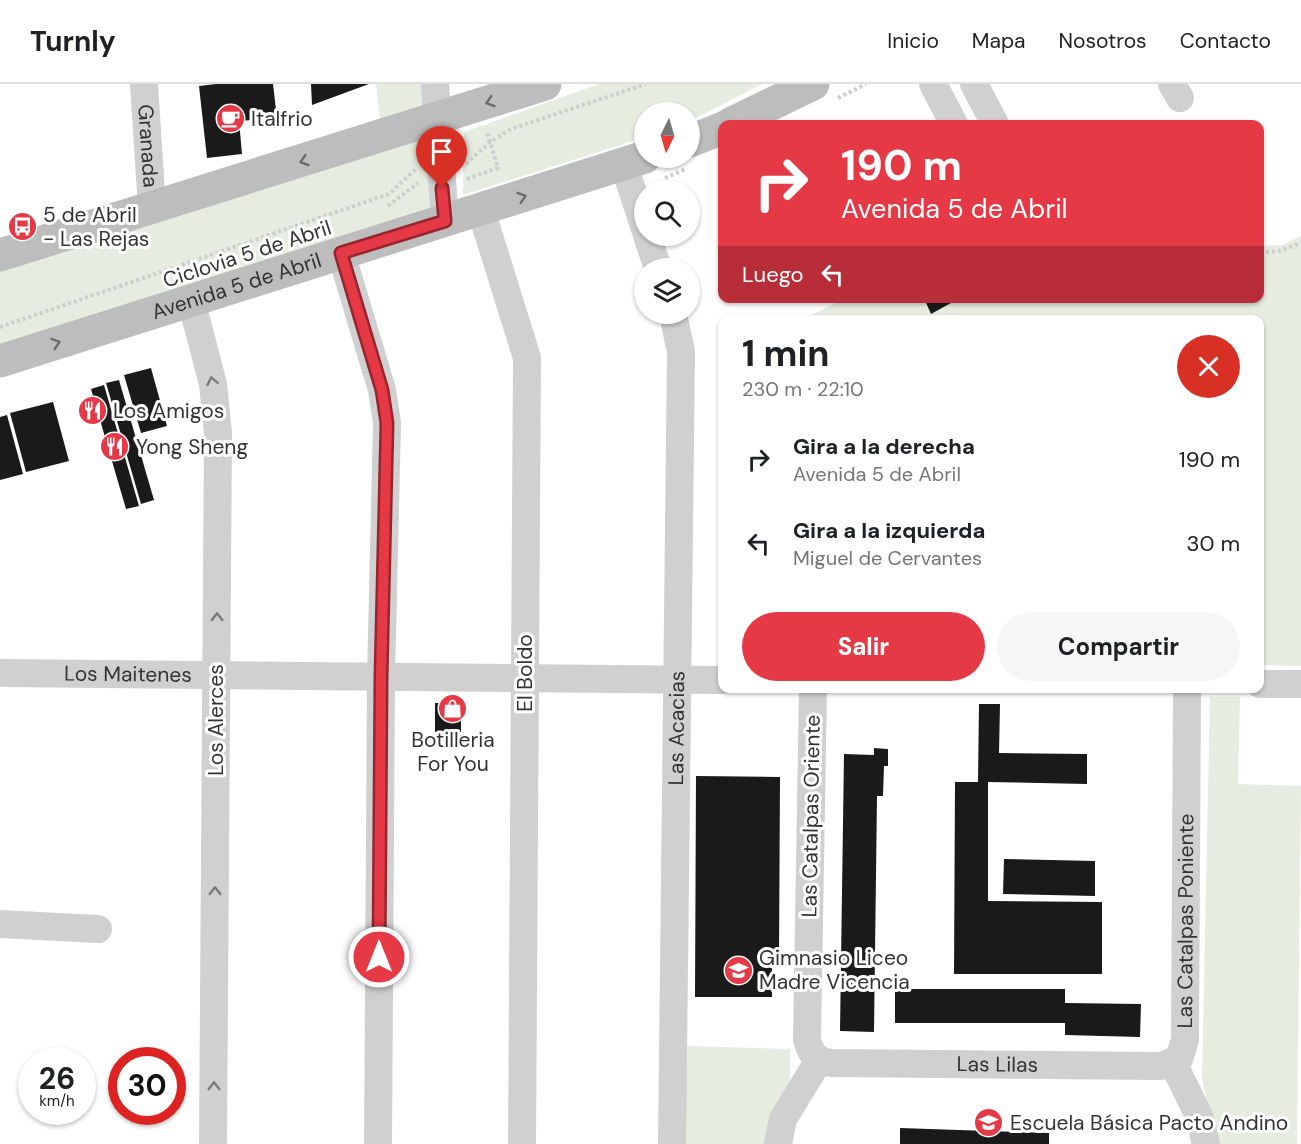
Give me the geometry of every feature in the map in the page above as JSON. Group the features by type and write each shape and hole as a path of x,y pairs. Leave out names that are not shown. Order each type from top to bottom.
{"main road":[{"path":"0,255 546,84"},
{"path":"749,120 813,84"},
{"path":"700,137 718,130"},
{"name":"Avenida 5 de Abril","path":"0,361 634,161"}],"street":[{"name":"Granada","path":"144,84 152,208"},
{"name":"El Boldo","path":"435,84 441,166 466,214 527,358 522,1144"},
{"path":"933,84 952,120"},
{"path":"974,84 993,120"},
{"path":"341,253 386,406 381,677 378,1144"},
{"name":"Los Alerces","path":"191,300 213,384 217,413 213,1144"},
{"name":"Las Acacias","path":"672,1144 681,352 675,324"},
{"name":"Los Maitenes","path":"0,673 718,680"},
{"path":"1264,684 1301,684"},
{"name":"Las Catalpas Oriente","path":"813,693 807,1040 811,1052 819,1060"},
{"name":"Las Catalpas Poniente","path":"1173,1063 1182,1054 1185,1040 1187,693"},
{"path":"0,924 98,929"},
{"path":"778,1144 783,1119 819,1060"},
{"name":"Las Lilas","path":"819,1060 832,1063 891,1064 1161,1066 1173,1063"},
{"path":"1173,1063 1199,1116 1206,1144"}],"path":[{"path":"0,327 389,194 413,169 471,163 490,142 511,129 646,84"},
{"path":"466,214 467,178 498,168 479,106"},
{"path":"386,208 441,166"},
{"path":"1264,253 1279,251 1301,243"},
{"path":"0,332 77,308"}],"shaded area":[{"path":"376,84 423,84 425,104 380,120"},
{"path":"599,84 762,84 700,116 700,102 634,102 634,141 463,195 464,132"},
{"path":"427,136 430,212 0,348 0,271"},
{"path":"1301,236 1301,666 1264,665 1264,315 812,315 835,303 1264,303 1264,246 1282,245"},
{"path":"1210,697 1240,697 1238,784 1301,786 1297,1144 1217,1144 1202,1079"},
{"path":"686,1046 790,1049 790,1094 769,1144 684,1144"}],"building":[{"name":"Italfrio","path":"273,84 277,118 239,121 242,154 207,158 199,86"},
{"path":"311,84 369,84 312,105"},
{"path":"926,303 951,303 931,314"},
{"path":"151,368 167,426 141,433 124,375"},
{"path":"119,380 154,500 141,504 106,383"},
{"name":"Yong Sheng","path":"104,385 139,506 126,509 91,389"},
{"path":"53,402 69,461 26,472 10,413"},
{"path":"7,415 23,474 0,480 0,417"},
{"path":"435,703 461,703 461,732 435,732"},
{"path":"979,704 1000,704 999,753 1087,754 1087,784 988,782 988,901 1102,902 1102,974 954,974 955,782 978,782"},
{"path":"874,748 888,749 888,766 884,766 883,796 877,796 874,1032 840,1031 844,754 874,755"},
{"path":"696,776 780,777 779,957 772,957 772,997 695,997"},
{"path":"1004,859 1095,861 1095,896 1003,894"},
{"path":"895,989 1065,989 1065,1003 1141,1004 1140,1037 1065,1035 1065,1023 895,1023"},
{"path":"900,1128 1049,1133 1049,1144 900,1144"}],"place":[{"name":"Italfrio","path":"230,119"},
{"name":"5 de Abril - Las Rejas","path":"22,227"},
{"name":"Los Amigos","path":"92,411"},
{"name":"Yong Sheng","path":"115,447"},
{"name":"Botilleria For You","path":"453,709"},
{"name":"Gimnasio Liceo Madre Vicencia","path":"738,970"},
{"name":"Escuela Básica Pacto Andino","path":"989,1123"}],"route":[{"path":"379,957 381,677 387,423 382,390 341,253 445,221 442,188"}]}
